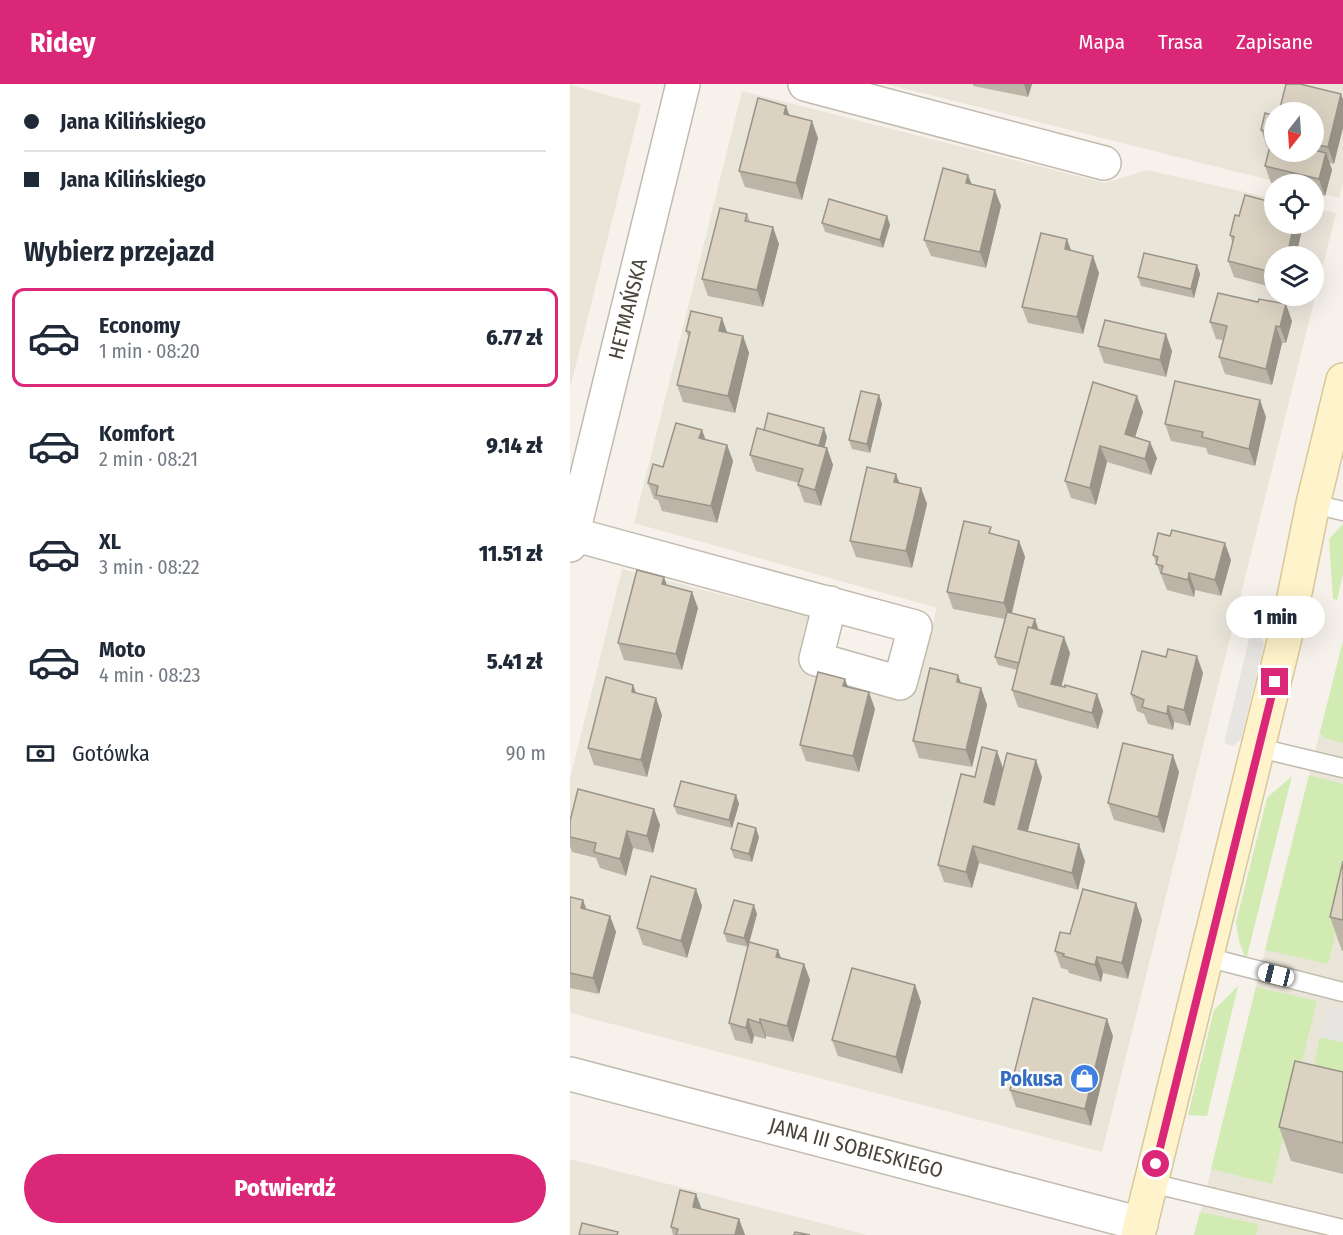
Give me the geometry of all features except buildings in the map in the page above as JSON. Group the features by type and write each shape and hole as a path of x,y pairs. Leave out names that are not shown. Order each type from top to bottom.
{"street":[{"name":"HETMAŃSKA","path":"683,84 571,540 830,603"},
{"path":"805,84 1104,163"},
{"path":"1140,1229 1290,617 1328,507 1343,380"},
{"name":"JANA III SOBIESKIEGO","path":"570,1074 1140,1229"}],"lane":[{"path":"1259,748 1343,768"},
{"path":"1206,957 1343,992"},
{"path":"1151,1183 1343,1229"}],"shaded area":[{"path":"886,84 1343,84 1343,184 1339,198 1324,194 1324,174 1264,174 1264,179"},
{"path":"570,85 641,104 570,389"},
{"path":"742,91 1105,183 1147,170 1264,197 1264,234 1324,234 1324,210 1336,213 1324,261 1324,246 1264,246 1264,306 1313,306 1102,1152 570,1013 570,778 622,569 813,618 802,663 912,692 937,608 634,523"},
{"path":"1251,631 1259,633 1264,644 1241,739 1233,746 1224,743"},
{"path":"1343,640 1343,1235 1195,1235 1256,987"},
{"path":"1327,1006 1343,1010 1343,1042 1320,1037"},
{"path":"570,1159 860,1233 866,1235 570,1235"}],"green space":[{"path":"1343,524 1343,574 1337,600 1333,599 1329,539"},
{"path":"1343,642 1343,743 1325,738 1320,733"},
{"path":"1309,775 1343,784 1343,903 1328,964 1265,950"},
{"path":"1292,776 1246,960 1239,941 1236,922 1267,798"},
{"path":"1238,986 1207,1116 1188,1115 1214,1010"},
{"path":"1256,987 1317,1001 1272,1184 1211,1169"},
{"path":"1320,1037 1343,1042 1343,1103 1308,1094"},
{"path":"1200,1212 1258,1224 1256,1235 1194,1235"}],"place":[{"name":"Pokusa","path":"1084,1079"}],"route":[{"path":"1156,1164 1275,682"}]}
